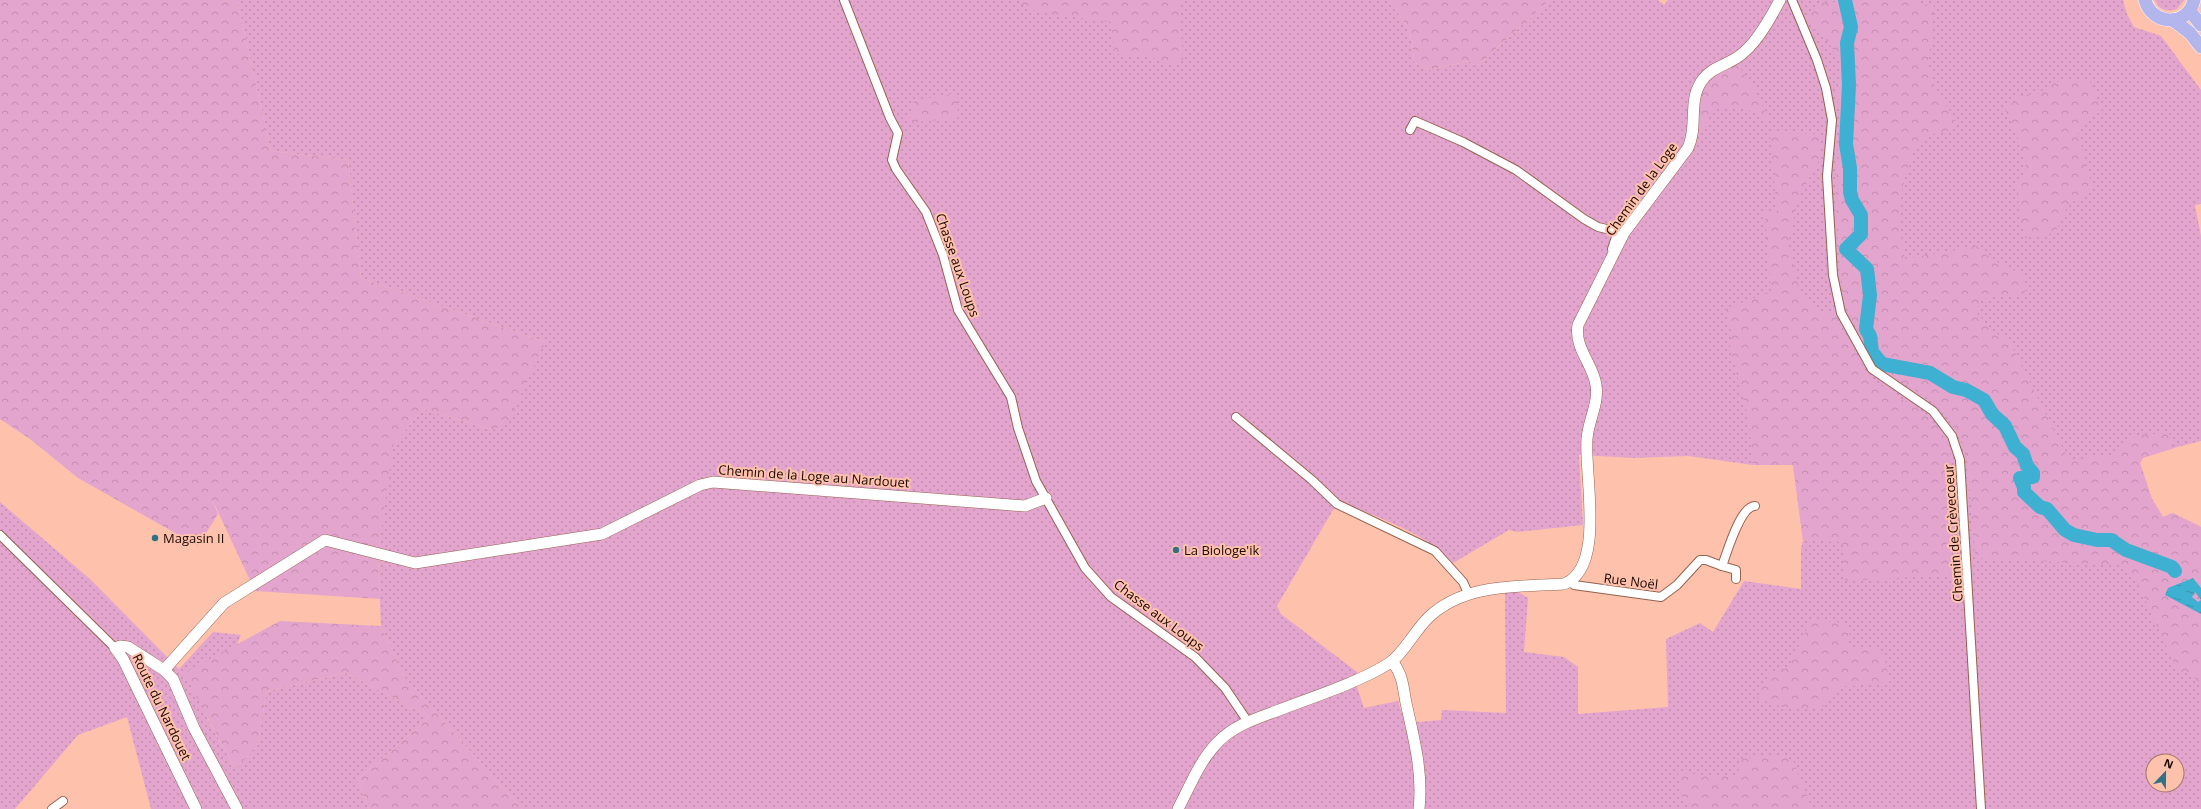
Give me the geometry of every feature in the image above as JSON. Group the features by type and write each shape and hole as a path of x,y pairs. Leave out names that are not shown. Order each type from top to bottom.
{"main road":[{"path":"2145,0 2151,13 2158,18 2173,20 2190,33 2201,47"},
{"path":"2173,20 2185,15 2192,5"},
{"path":"2192,5 2201,25"}],"street":[{"name":"Chasse aux Loups","path":"844,0 890,118 898,133 892,160 896,170 923,207 932,225 958,310 1010,397 1018,428 1036,481 1085,568 1110,597 1195,657 1225,688 1248,722"},
{"name":"Chemin de la Loge","path":"1571,581 1583,565 1589,546 1587,449 1597,393 1594,375 1581,350 1577,331 1580,321 1611,256 1624,233 1688,148 1693,138 1693,106 1697,89 1702,80 1713,69 1735,60 1744,53 1752,44 1780,0"},
{"name":"Chemin de Crèvecoeur","path":"1792,0 1817,60 1826,88 1832,120 1827,176 1833,275 1841,313 1872,369 1933,411 1952,436 1960,460 1981,809"},
{"path":"1410,130 1415,121 1463,142 1516,170 1584,219 1598,227 1616,231 1617,234 1611,256"},
{"path":"1236,417 1312,480 1337,504 1435,551 1463,582 1468,593"},
{"name":"Chemin de la Loge au Nardouet","path":"164,670 224,603 325,540 415,563 602,534 700,485 713,482 1025,506 1046,498"},
{"path":"1722,566 1741,518 1748,508 1755,506"},
{"name":"Route du Nardouet","path":"0,535 115,648 123,659 196,809"},
{"name":"Rue Noël","path":"1571,581 1574,585 1660,598 1677,585 1700,560 1706,560 1736,570 1736,579"},
{"path":"1178,809 1206,756 1223,738 1248,722 1357,678 1392,661 1429,616 1449,601 1468,593 1482,590 1564,584 1571,581"},
{"path":"115,648 120,646 128,648 164,670 173,679 194,728 237,809"},
{"path":"1392,661 1402,678 1417,747 1420,786 1419,809"},
{"path":"52,809 63,801"}],"green space":[{"path":"0,0 237,0 271,151 348,160 361,278 545,342 509,421 493,430 423,409 393,445 378,553 380,599 255,591 211,497 218,514 198,546 78,478 30,439 0,419"},
{"path":"237,0 1387,0 1407,28 1412,42 1414,62 1429,70 1469,61 1476,67 1550,0 1658,0 1664,5 1668,0 2123,0 2127,14 2134,27 2161,36 2201,90 2201,204 2195,205 2201,236 2201,441 2150,454 2143,458 2140,463 2152,499 2163,517 2173,513 2201,527 2201,809 522,809 405,678 381,626 378,553 392,446 423,409 493,430 545,342 361,278 348,160 271,151","holes":["1579,455 1634,458 1688,456 1753,465 1793,465 1803,540 1801,549 1801,589 1744,581 1713,632 1700,623 1666,639 1668,707 1578,714 1578,667 1564,657 1524,652 1528,598 1516,591 1505,593 1506,713 1442,710 1441,720 1405,723 1398,701 1364,708 1356,684 1357,672 1281,614 1277,606 1333,510 1342,502 1416,535 1442,552 1453,563 1509,530 1517,532 1583,525"]},
{"path":"1020,0 1179,0 1183,60 1172,66 1149,56 1115,54 1111,22 1038,12 1020,4"},
{"path":"1387,0 1550,0 1476,67 1469,61 1429,70 1414,62 1412,42 1407,28"},
{"path":"1872,0 1917,0 1919,7 1934,5 1932,36 1928,61 1933,83 1957,123 1954,129 1924,138 1914,151 1910,161 1906,172 1900,205 1901,236 1905,259 1978,246 1986,255 2006,267 2020,273 2028,287 2022,296 2000,296 1980,300 1977,313 1990,329 2010,342 2067,457 2077,461 2091,456 2111,457 2124,441 2140,435 2169,433 2175,448 2143,458 2140,463 2152,499 2163,517 2173,513 2201,527 2201,588 2195,579 2165,595 2201,614 2201,689 2193,676 2187,673 2178,672 2133,573 2119,565 1975,558 1968,464 1961,437 1938,405 1876,365 1844,304 1837,226 1835,177 1841,122 1835,87 1840,75 1841,62 1819,28 1807,20 1809,13 1820,3"},
{"path":"2155,0 2184,0 2177,9 2167,10 2161,8"},
{"path":"1738,64 1756,92 1769,122 1756,113 1740,107 1718,108 1709,118 1700,134 1700,108 1704,90 1715,76"},
{"path":"2089,79 2102,110 2081,127 2078,132 2093,190 2068,205 2055,233 2025,238 2016,186 2025,173 2025,158 2004,106 2015,102 2019,95 2037,94 2050,85 2062,80"},
{"path":"957,93 958,118 908,123 914,101"},
{"path":"1770,133 1821,134 1821,157 1799,197 1788,243 1800,292 1819,313 1835,313 1869,378 1929,416 1946,439 1955,471 1963,574 1845,581 1842,542 1803,540 1793,465 1753,465 1749,421 1730,347 1732,334 1724,309 1771,292 1765,213 1777,213"},
{"path":"0,502 90,579 179,669 213,632 241,635 207,717 235,769 257,747 267,691 346,673 430,717 357,780 369,809 151,809 127,717 78,735 15,809 0,809"},
{"path":"1811,620 1845,623 1850,628 1849,647 1877,648 1884,655 1890,682 1842,687 1822,707 1810,709 1782,707 1757,698 1770,673 1788,668"},
{"path":"280,621 381,626 405,678 522,809 369,809 357,780 430,717 346,673 267,691 257,747 235,769 184,673"},
{"path":"1761,756 1779,756 1793,760 1812,809 1689,809 1682,796 1678,773 1737,777 1741,759"}],"water":[{"path":"2193,578 2201,588 2201,600 2201,614 2165,595 2168,588","holes":["2195,592 2201,600 2198,602 2192,597"]}],"waterway":[{"path":"1845,0 1851,27 1847,43 1849,85 1846,144 1850,168 1850,192 1852,200 1861,215 1861,234 1846,249 1867,269 1870,295 1866,329 1870,336 1872,352 1882,364 1930,373 1953,387 1966,390 1984,400 1992,414 2005,426 2015,447 2023,454 2027,466 2033,473 2033,477 2020,478 2024,487 2024,492 2040,507 2047,509 2065,530 2074,535 2097,540 2111,540 2126,550 2172,567 2175,571"}],"place":[{"name":"Magasin II","path":"155,538"},
{"name":"La Biologe'ik","path":"1176,550"}]}
